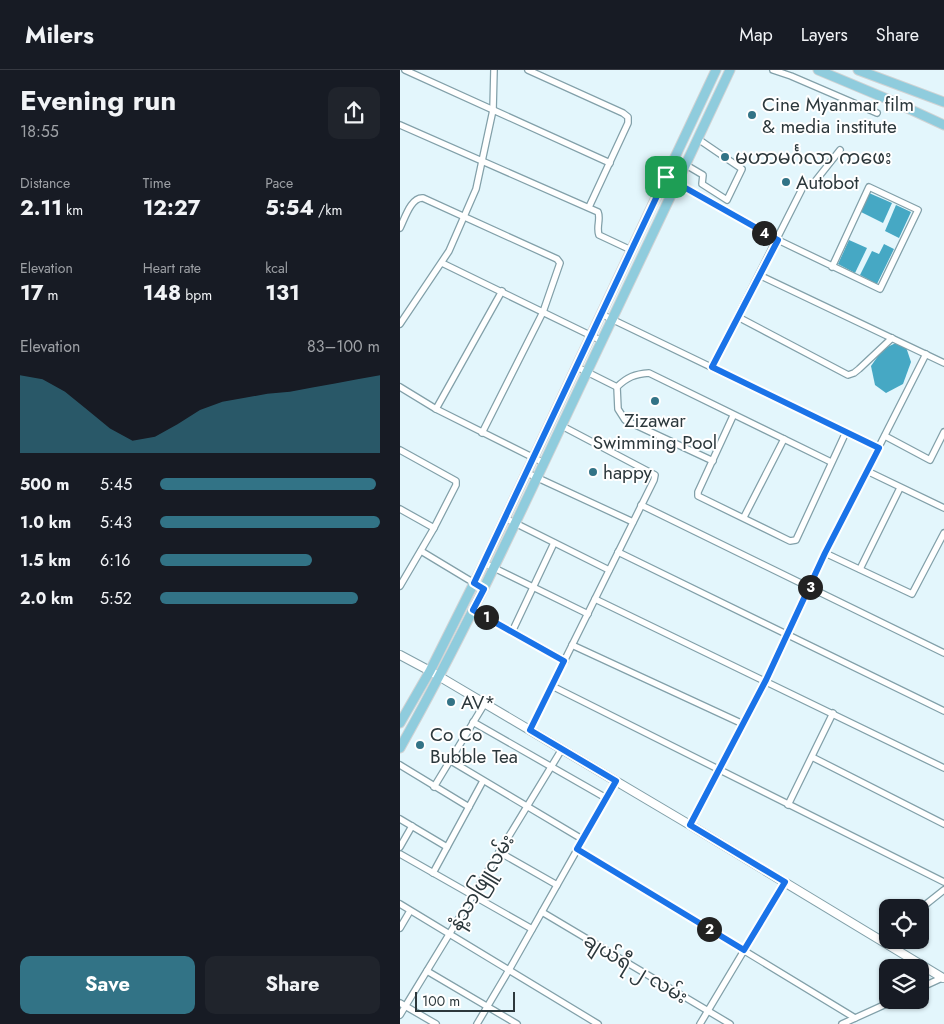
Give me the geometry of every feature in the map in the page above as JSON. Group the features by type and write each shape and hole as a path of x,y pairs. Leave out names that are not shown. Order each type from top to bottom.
{"main road":[{"path":"400,723 430,671 484,564 716,70"},
{"path":"400,748 440,677 484,589 730,70"},
{"path":"818,70 944,125"},
{"path":"858,70 944,102"},
{"path":"639,232 652,237"}],"street":[{"path":"405,70 610,163"},
{"path":"400,324 449,251 476,189 493,110 494,70"},
{"path":"528,70 623,112 628,117 628,123 589,207"},
{"path":"773,70 877,113"},
{"path":"791,76 796,70"},
{"path":"400,125 589,207 599,214 597,225 599,235 631,250"},
{"path":"686,165 703,175 702,184 727,200 742,169 698,139"},
{"path":"712,367 803,188 813,184 840,150"},
{"path":"666,177 678,182 778,240 832,267 880,289 918,210 869,187 832,267"},
{"path":"400,228 414,201 418,198 423,198 557,259 560,263 543,312 482,433"},
{"path":"442,262 602,341"},
{"path":"759,275 944,363"},
{"path":"436,409 502,292"},
{"path":"602,314 879,448"},
{"path":"738,317 848,375 859,369 892,338"},
{"path":"690,825 744,724 825,553 926,354"},
{"path":"577,367 617,387"},
{"path":"713,461 625,420 618,409 617,387 625,379 636,374 649,373 831,462"},
{"path":"400,388 482,433 544,463"},
{"path":"734,416 698,492 698,496 790,541 796,540 846,432"},
{"path":"530,730 655,475 562,426"},
{"path":"885,436 930,460 944,432"},
{"path":"744,517 784,439"},
{"path":"400,450 456,481 456,485 434,528 400,586"},
{"path":"867,471 944,508"},
{"path":"527,473 632,522"},
{"path":"860,569 900,488"},
{"path":"641,505 944,653"},
{"path":"400,509 434,528"},
{"path":"505,518 609,570"},
{"path":"825,553 912,594 944,533"},
{"path":"512,632 554,543"},
{"path":"421,551 484,589"},
{"path":"618,552 944,711"},
{"path":"484,564 588,614"},
{"path":"595,599 766,680 944,768"},
{"path":"473,610 564,661"},
{"path":"572,645 744,724"},
{"path":"400,655 485,703 690,825 879,940"},
{"path":"552,686 944,882"},
{"path":"434,787 485,703"},
{"path":"788,805 833,713"},
{"path":"473,722 606,798"},
{"name":"နံ့သာဖြူလမ်း","path":"400,1015 403,1005 427,971 562,749"},
{"path":"812,757 944,824"},
{"path":"451,761 582,839"},
{"path":"400,764 434,787 469,807"},
{"path":"433,873 483,781"},
{"path":"477,1024 511,971 532,929 616,781"},
{"path":"400,819 447,847"},
{"path":"400,847 412,826"},
{"path":"577,849 855,1018"},
{"path":"499,852 557,886"},
{"path":"400,854 532,929"},
{"path":"700,1024 785,882"},
{"path":"929,902 944,890"},
{"path":"400,904 598,1024"},
{"path":"400,928 410,911"},
{"name":"ချယ်ရီ ၂ လမ်း","path":"542,912 730,1024"},
{"path":"894,949 944,978"},
{"path":"427,971 517,1024"},
{"path":"929,984 944,978"},
{"path":"403,1005 436,1024"},
{"path":"842,1024 879,1007"}],"water":[{"path":"869,193 892,203 883,223 861,212"},
{"path":"896,205 911,212 899,238 885,231"},
{"path":"849,240 867,248 855,273 838,264"},
{"path":"884,244 894,249 877,284 860,275 872,251 879,254"},
{"path":"898,342 906,347 911,362 903,384 886,393 875,385 871,366 883,349"}],"place":[{"name":"Cine Myanmar film & media institute","path":"752,115"},
{"name":"မဟာမင်္ဂလာ ကဖေး","path":"725,157"},
{"name":"Autobot","path":"786,182"},
{"name":"Zizawar Swimming Pool","path":"655,401"},
{"name":"happy","path":"593,472"},
{"name":"AV*","path":"451,702"},
{"name":"Co Co Bubble Tea","path":"420,745"}],"route":[{"path":"666,177 678,182 778,240 712,367 879,448 825,553 766,680 690,825 785,882 744,950 577,849 616,781 530,730 564,661 473,610 484,589 474,583 666,177"}]}
